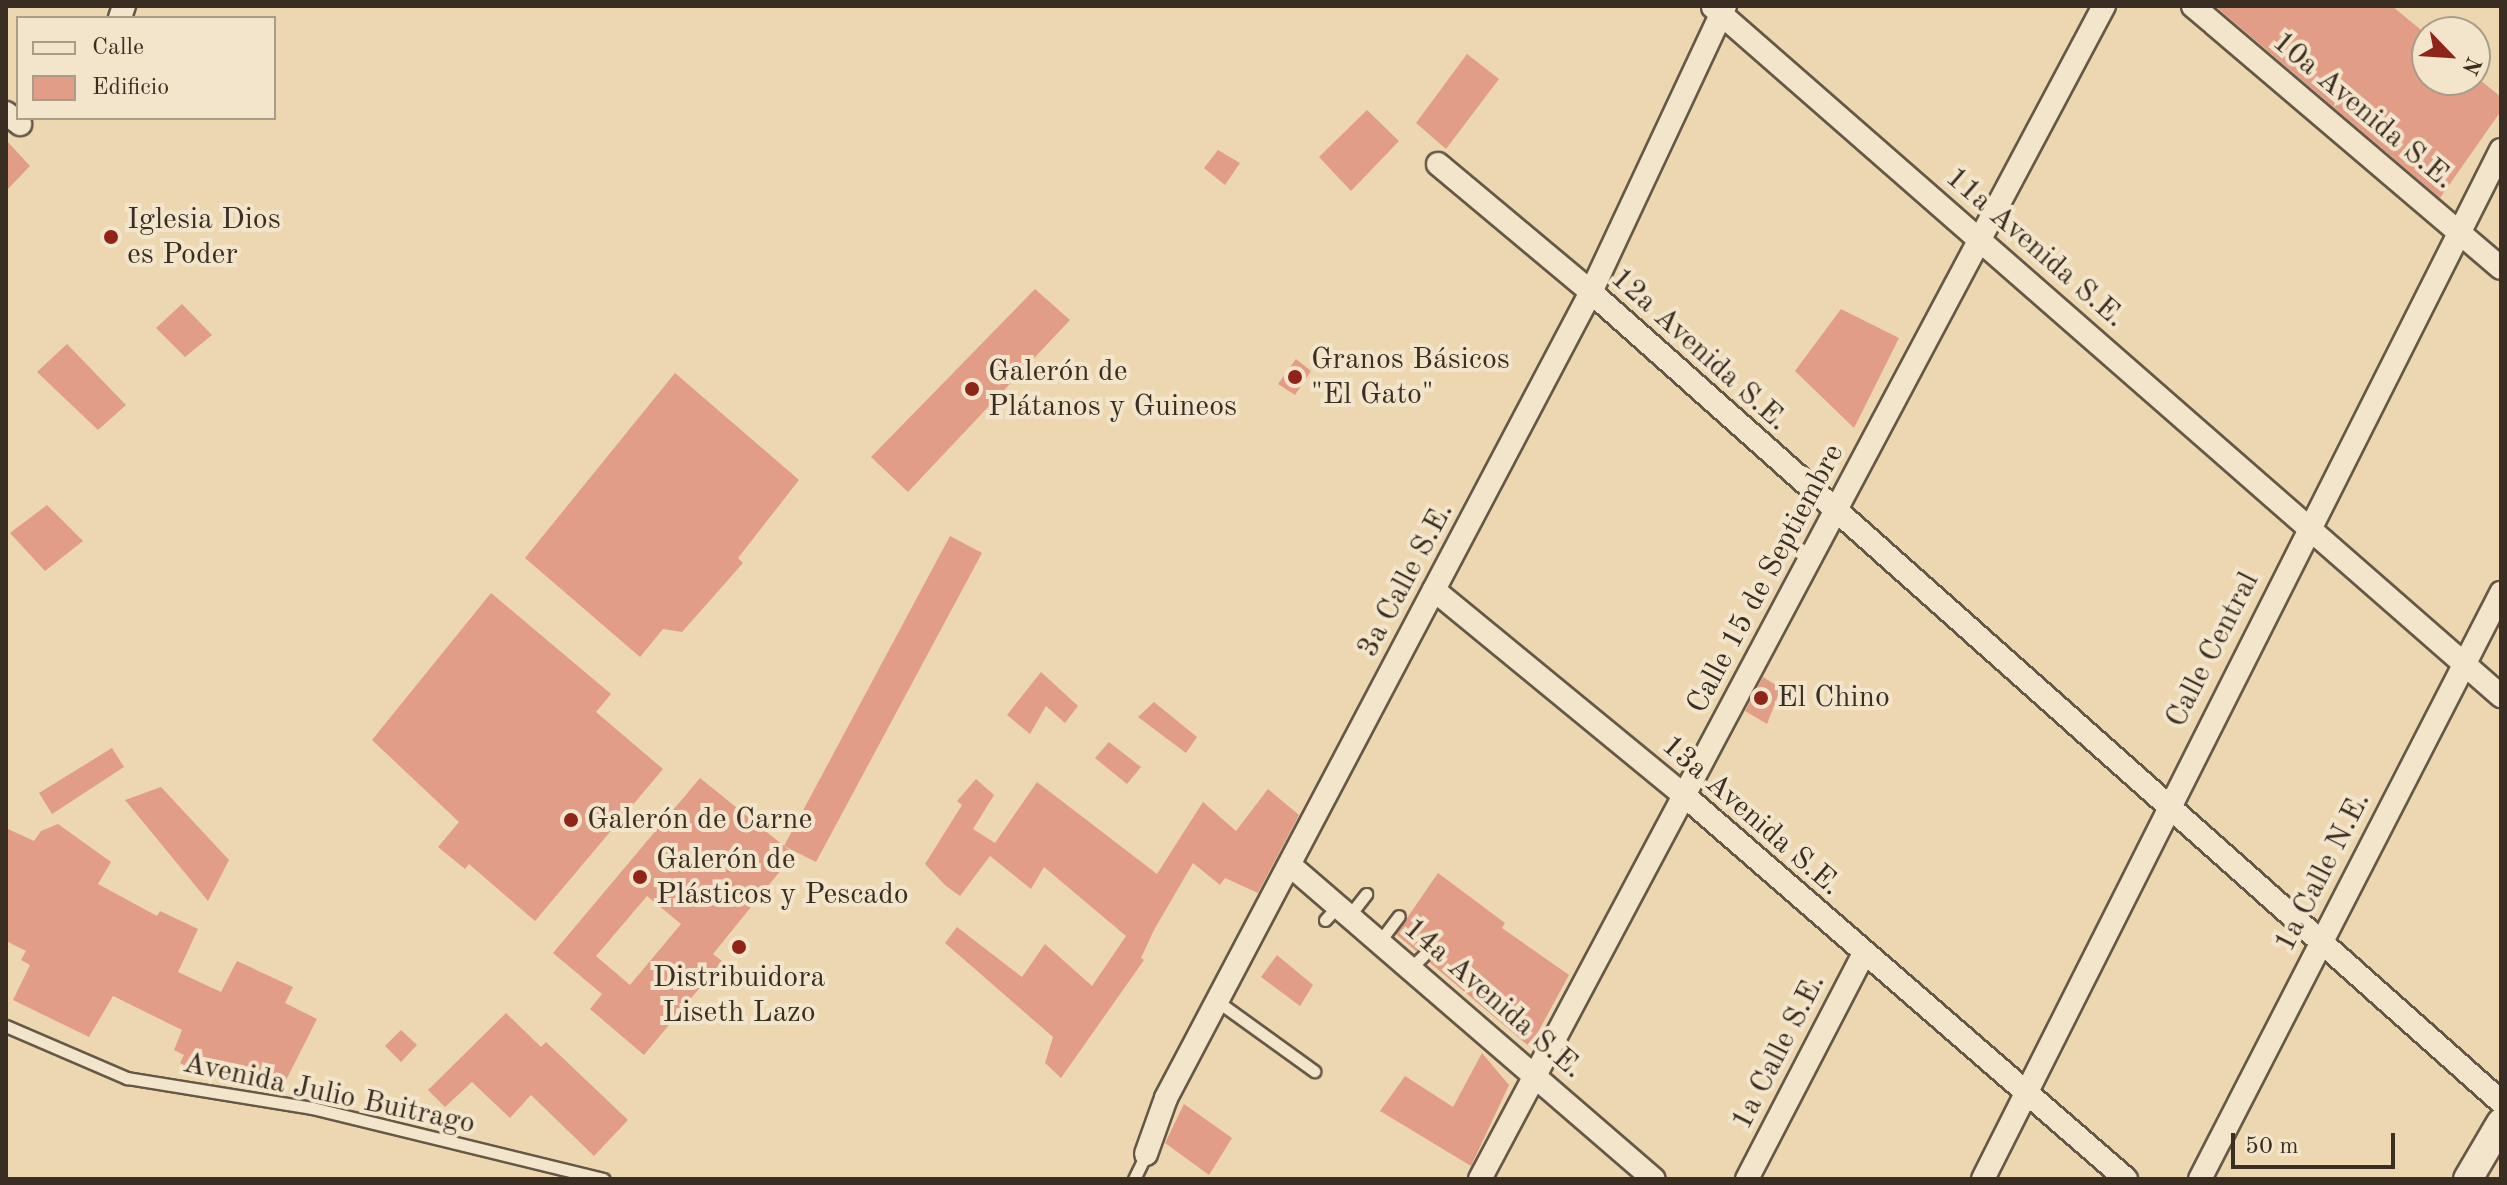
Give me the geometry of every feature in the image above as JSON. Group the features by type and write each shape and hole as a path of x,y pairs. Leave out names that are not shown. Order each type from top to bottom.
{"street":[{"name":"Calle 15 de Septiembre","path":"1480,1179 2104,6"},
{"name":"10a Avenida S.E.","path":"2193,6 2501,268"},
{"name":"11a Avenida S.E.","path":"1720,9 2307,530 2501,696"},
{"name":"3a Calle S.E.","path":"1146,1154 1166,1098 1591,292 1720,9"},
{"name":"Calle Central","path":"1980,1174 2027,1090 2501,150"},
{"name":"12a Avenida S.E.","path":"1438,164 1591,292 1835,513 2501,1102"},
{"name":"13a Avenida S.E.","path":"1434,590 1685,796 2126,1179"},
{"name":"1a Calle N.E.","path":"2200,1179 2501,593"},
{"name":"14a Avenida S.E.","path":"1291,866 1337,914 1380,941 1535,1075 1624,1160 1654,1179"},
{"name":"1a Calle S.E.","path":"1747,1179 1864,953"},
{"path":"2468,1179 2501,1123"}],"lane":[{"path":"1337,914 1366,894"},
{"path":"1380,941 1399,916"},
{"path":"1217,1001 1314,1071"},
{"name":"Avenida Julio Buitrago","path":"6,1026 127,1078 312,1108 603,1179"},
{"name":"3a Calle S.E.","path":"1134,1179 1146,1154"}],"building":[{"path":"2215,6 2392,6 2411,22 2411,96 2491,96 2491,89 2501,97 2501,111 2440,198"},
{"path":"1467,54 1499,79 1446,149 1416,123"},
{"path":"1367,110 1399,141 1351,191 1319,157"},
{"path":"6,140 30,166 6,191"},
{"path":"1218,150 1240,163 1225,185 1204,168"},
{"name":"Galerón de Plátanos y Guineos","path":"1035,289 1070,320 908,492 871,457"},
{"path":"182,304 212,335 185,357 156,328"},
{"path":"1841,309 1899,338 1854,428 1795,371"},
{"path":"67,344 126,405 98,430 37,372"},
{"name":"Granos Básicos \"El Gato\"","path":"1296,359 1311,371 1295,395 1278,384"},
{"path":"675,373 799,480 738,558 743,563 682,632 663,629 640,657 525,558"},
{"path":"47,505 83,541 45,571 10,533"},
{"path":"950,536 982,553 816,862 784,846"},
{"path":"491,593 611,694 596,712 663,769 535,921 469,864 465,869 438,847 459,822 372,740"},
{"path":"1041,672 1078,706 1065,723 1046,706 1030,734 1007,715"},
{"name":"El Chino","path":"1763,677 1781,688 1767,724 1745,711"},
{"path":"1154,702 1197,737 1186,753 1138,717"},
{"path":"1109,742 1141,767 1127,784 1095,758"},
{"path":"112,748 124,767 52,814 39,793"},
{"path":"700,778 794,854 713,954 722,961 644,1055 590,1009 602,994 553,953","holes":["647,896 681,924 630,985 596,956"]},
{"path":"976,779 994,795 973,829 995,843 1037,782 1157,874 1203,802 1236,831 1268,789 1299,815 1258,893 1225,878 1220,885 1193,863 1154,930 1141,958 1144,960 1061,1078 1045,1063 1053,1037 945,943 957,927 1022,977 1045,944 1092,986 1126,936 1044,867 1031,889 990,856 960,896 946,886 925,864 962,805 957,801"},
{"path":"161,787 229,860 208,901 125,800"},
{"path":"58,824 111,862 98,884 157,916 160,911 198,929 178,972 221,992 237,961 293,987 285,1003 317,1019 282,1088 243,1081 209,1066 205,1075 180,1063 184,1055 174,1050 182,1030 113,996 89,1037 13,1000 30,965 21,960 26,951 6,941 6,828 34,841 41,831"},
{"path":"1438,873 1505,923 1502,928 1569,975 1530,1047 1429,962 1428,950 1416,951 1396,934"},
{"path":"1277,955 1313,985 1300,1006 1261,977"},
{"path":"506,1013 541,1047 546,1042 628,1120 594,1156 531,1095 510,1118 472,1082 445,1107 428,1090"},
{"path":"401,1030 417,1045 401,1062 385,1046"},
{"path":"1482,1053 1509,1085 1471,1166 1380,1111 1405,1076 1453,1107"},
{"path":"1184,1104 1232,1138 1209,1175 1165,1143"}],"place":[{"name":"Iglesia Dios es Poder","path":"111,237"},
{"name":"Granos Básicos \"El Gato\"","path":"1295,377"},
{"name":"Galerón de Plátanos y Guineos","path":"972,389"},
{"name":"El Chino","path":"1761,698"},
{"name":"Galerón de Carne","path":"571,820"},
{"name":"Galerón de Plásticos y Pescado","path":"640,877"},
{"name":"Distribuidora Liseth Lazo","path":"739,947"}]}
